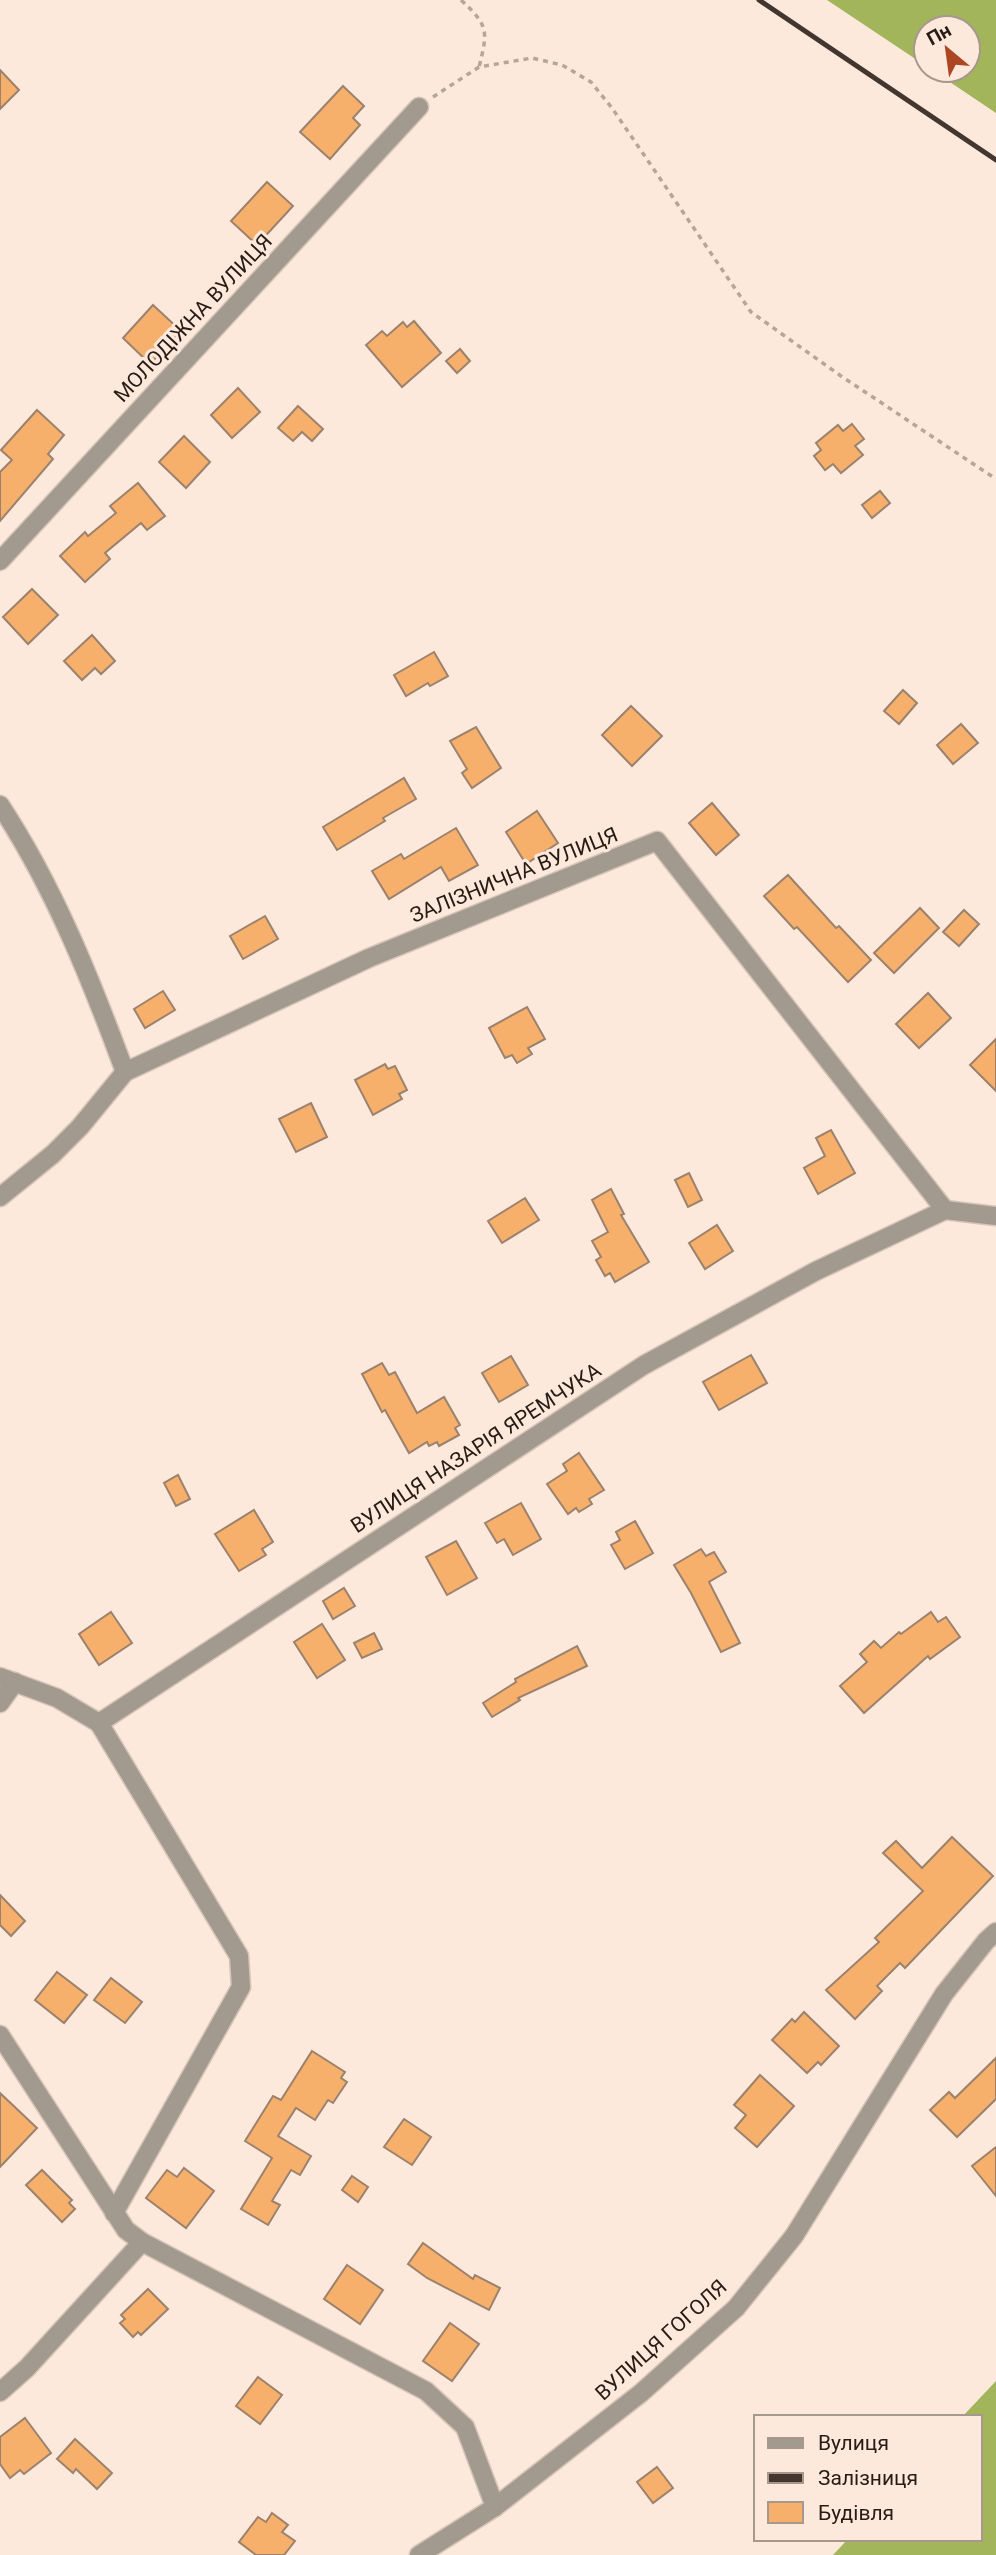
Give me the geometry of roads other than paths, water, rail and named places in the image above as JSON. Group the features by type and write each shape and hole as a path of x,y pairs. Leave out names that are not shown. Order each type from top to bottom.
{"street":[{"name":"МОЛОДІЖНА ВУЛИЦЯ","path":"0,561 419,107"},
{"path":"0,805 52,899 95,991 125,1072"},
{"name":"ЗАЛІЗНИЧНА ВУЛИЦЯ","path":"0,1197 53,1154 80,1127 125,1072 369,958 657,841 945,1210"},
{"path":"945,1210 996,1216"},
{"name":"ВУЛИЦЯ НАЗАРІЯ ЯРЕМЧУКА","path":"99,1723 644,1364 816,1271 945,1210"},
{"path":"0,1703 8,1679 57,1698 99,1723 239,1956 241,1987 114,2213"},
{"name":"ВУЛИЦЯ ГОГОЛЯ","path":"419,2555 495,2507 641,2393 736,2308 793,2236 944,1994 996,1932"},
{"path":"0,2035 126,2230 142,2242 426,2391 465,2427 495,2507"},
{"path":"0,2392 27,2368 142,2242"}],"railway":[{"path":"759,0 996,160"}]}
